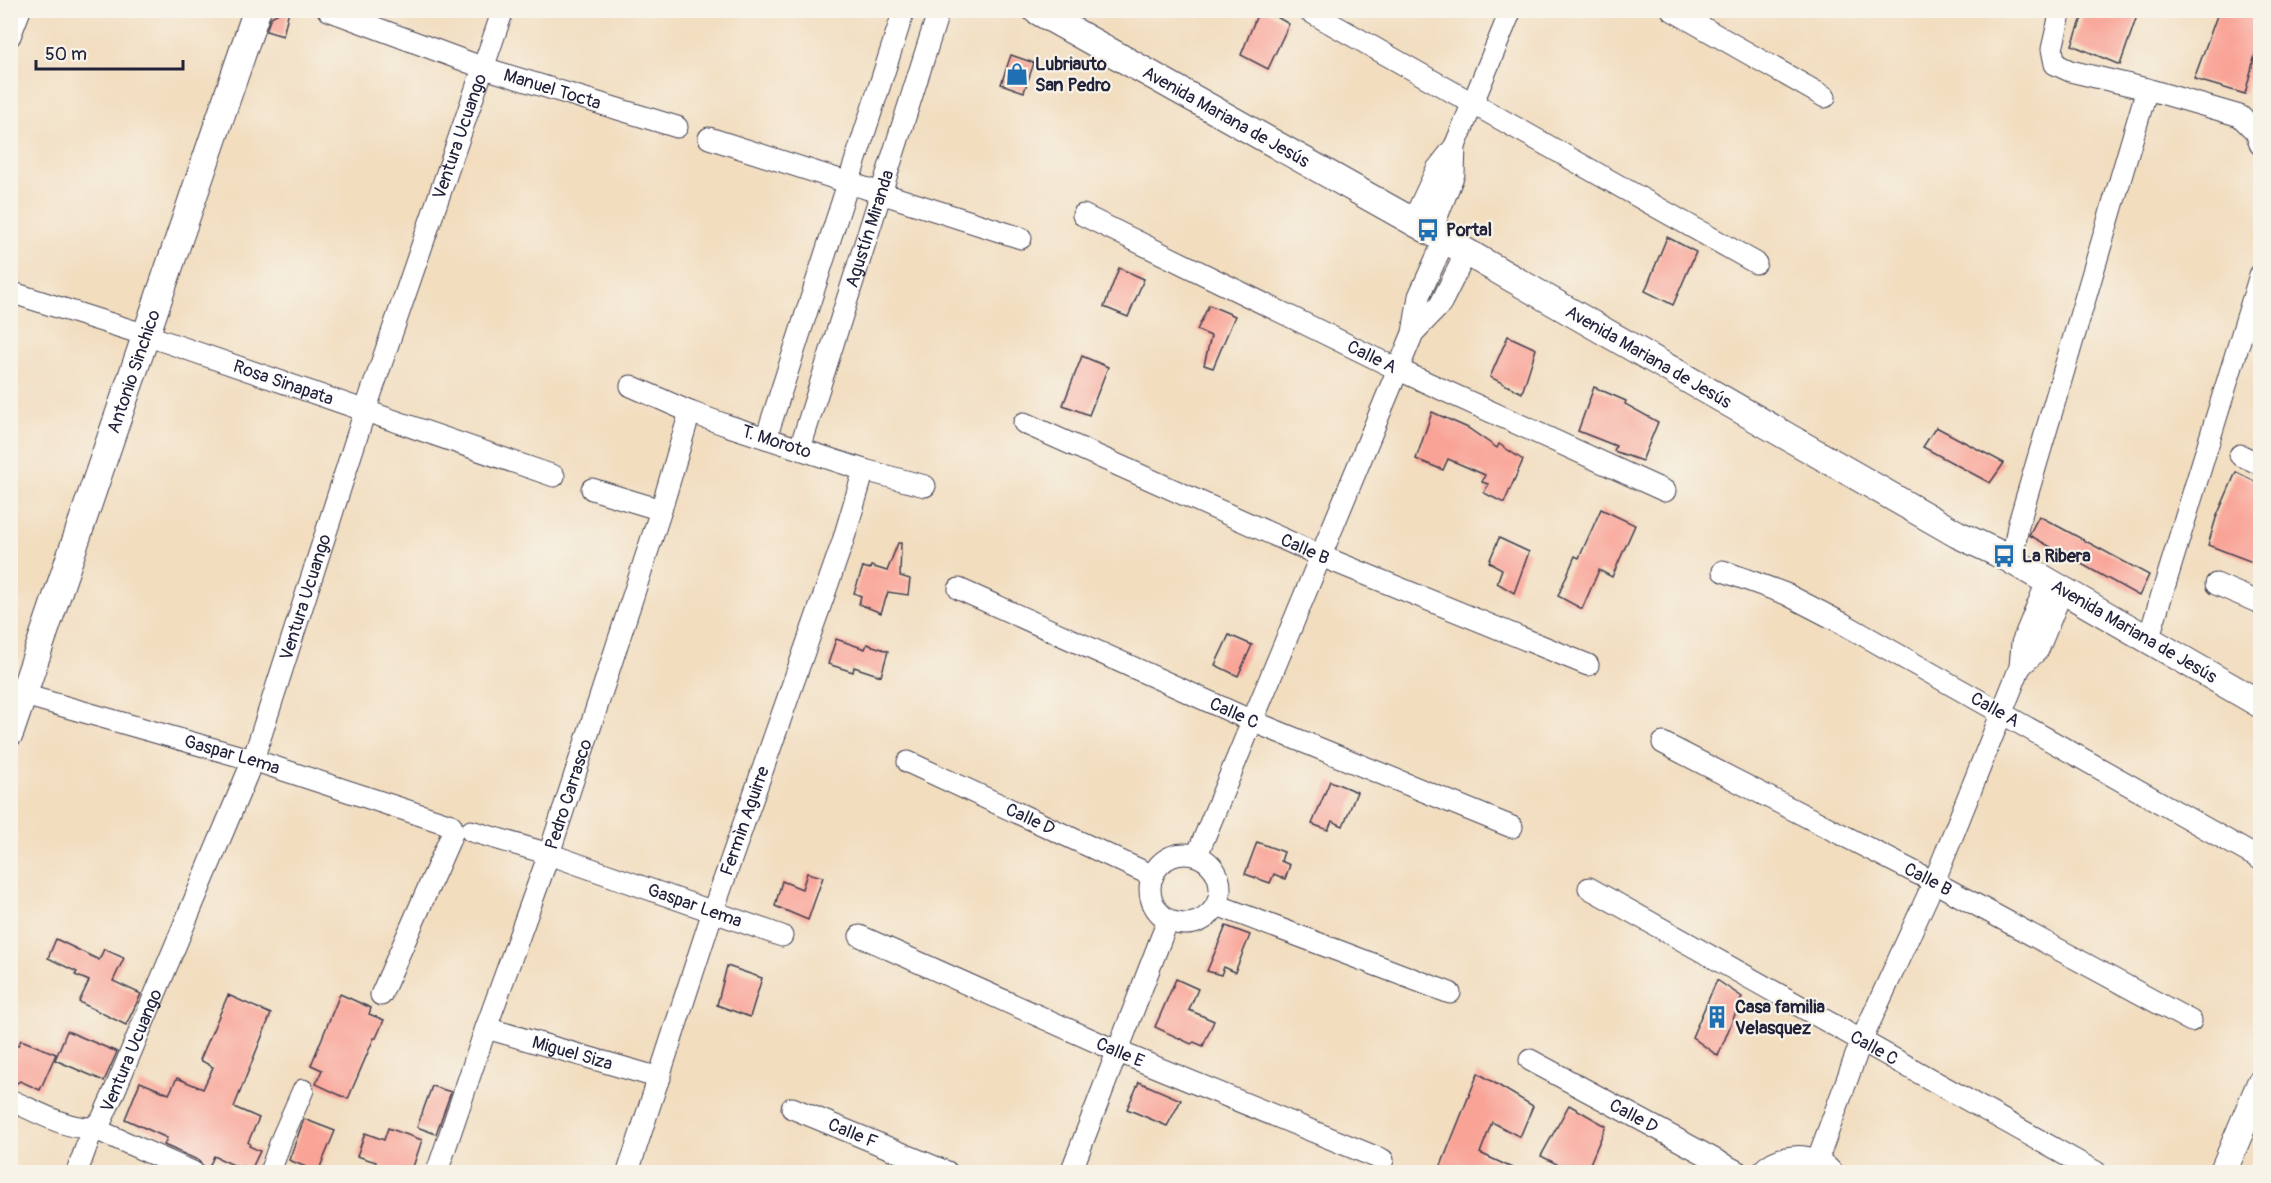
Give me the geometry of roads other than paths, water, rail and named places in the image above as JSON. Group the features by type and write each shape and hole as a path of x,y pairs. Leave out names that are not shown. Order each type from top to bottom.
{"street":[{"path":"10,36 20,10"},
{"name":"Antonio Sinchico","path":"10,733 17,693 146,335 257,10"},
{"name":"Manuel Tocta","path":"328,10 484,68 677,126"},
{"name":"Ventura Ucuango","path":"77,1173 93,1128 102,1119 112,1097 253,760 365,411 502,10"},
{"name":"Agustín Miranda","path":"766,438 904,10"},
{"name":"Agustín Miranda","path":"800,448 939,10"},
{"name":"Avenida Mariana de Jesús","path":"1036,10 1957,534 2012,561 2260,704"},
{"path":"1307,10 1756,263"},
{"path":"1197,855 1413,333 1419,296 1438,237 1445,172 1510,10"},
{"path":"1672,10 1825,97"},
{"path":"2061,10 2052,49 2055,64 2070,71 2147,89 2240,116 2256,132 2260,144"},
{"path":"2012,561 2018,526 2147,89"},
{"path":"710,138 1021,238"},
{"name":"Calle A","path":"1083,215 1397,369 1665,491"},
{"path":"2148,640 2260,275"},
{"name":"Rosa Sinapata","path":"10,292 146,335 554,476"},
{"name":"T. Moroto","path":"632,386 690,412 864,470 924,486"},
{"name":"Pedro Carrasco","path":"437,1173 486,1028 549,854 661,510 690,412"},
{"name":"Calle B","path":"1024,423 1321,556 1588,665"},
{"path":"2240,455 2260,464"},
{"name":"Fermìn Aguirre","path":"628,1173 713,911 843,541 864,470"},
{"path":"592,489 661,510"},
{"name":"Calle A","path":"1723,571 1786,594 2001,712 2260,859"},
{"path":"2216,584 2260,603"},
{"path":"1761,1173 1775,1161 1788,1157 1803,1156 1824,1167 1862,1039 1934,882 2020,667 2022,643 2054,586"},
{"name":"Calle C","path":"959,589 1252,721 1512,828"},
{"name":"Gaspar Lema","path":"17,693 253,760 451,825 453,831 449,841 381,995"},
{"name":"Calle B","path":"1663,743 1934,882 2191,1021"},
{"name":"Calle D","path":"908,762 1153,876"},
{"name":"Gaspar Lema","path":"471,831 549,854 782,936"},
{"path":"1186,853 1197,855 1210,863 1218,875 1221,890 1217,905 1211,914 1201,921 1179,924 1168,920 1154,906 1150,886 1158,867 1175,855 1186,853"},
{"name":"Calle C","path":"1588,888 1862,1039 2096,1173"},
{"path":"1217,905 1450,993"},
{"path":"1071,1173 1168,920"},
{"name":"Calle E","path":"860,936 1119,1052 1383,1160"},
{"name":"Miguel Siza","path":"486,1028 660,1078"},
{"name":"Calle D","path":"1530,1060 1738,1173"},
{"path":"2223,1173 2260,1084"},
{"path":"270,1173 303,1090"},
{"path":"10,1100 65,1123 81,1128 93,1128 193,1173"},
{"name":"Calle F","path":"792,1108 947,1173"}],"place":[{"name":"Lubriauto San Pedro","path":"1017,74"},
{"name":"Portal","path":"1428,230"},
{"name":"La Ribera","path":"2004,556"},
{"name":"Casa familia Velasquez","path":"1717,1017"}]}
